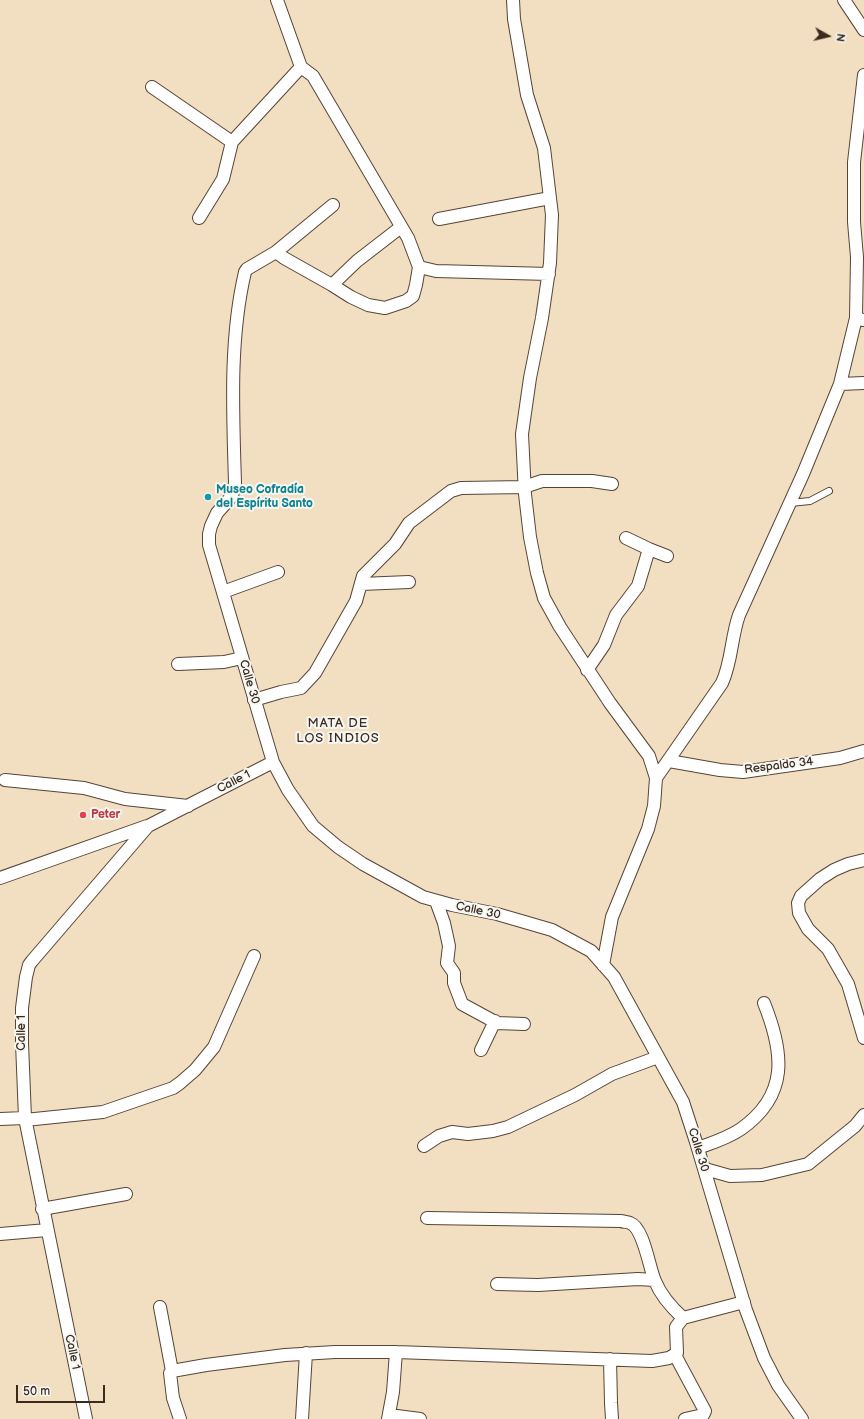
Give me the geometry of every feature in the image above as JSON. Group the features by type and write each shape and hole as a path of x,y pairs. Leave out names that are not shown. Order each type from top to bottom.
{"street":[{"path":"276,252 351,298 368,305 385,308 406,301 412,296 416,285 419,266 408,238 313,76 301,67 277,0"},
{"path":"513,0 514,19 527,95 544,148 552,214 549,274 530,378 522,434 524,487 530,537 537,573 544,598 560,628 587,670 649,756 656,778 654,806 648,829 612,917 603,965"},
{"path":"844,0 864,30"},
{"path":"199,218 223,179 232,142 301,67"},
{"path":"656,778 670,761 722,683 728,670 733,636 739,615 803,474 840,384 860,319 854,222 854,162 864,75"},
{"path":"152,87 232,142"},
{"path":"439,219 550,198"},
{"name":"Calle 30","path":"333,205 276,252 244,272 237,315 232,404 235,483 232,496 218,513 211,526 209,534 209,546 273,762 288,790 313,826 344,852 423,897 497,914 552,930 591,951 614,977 683,1102 744,1302 764,1358 778,1385 802,1419"},
{"path":"332,285 357,261 401,227"},
{"path":"419,266 436,271 549,274"},
{"path":"840,384 864,383"},
{"path":"254,700 280,692 301,688 315,673 356,601 363,576 395,544 409,523 451,491 461,488 524,487 542,481 592,481 612,484"},
{"path":"626,538 667,556"},
{"path":"587,670 604,645 616,615 638,586 649,549"},
{"path":"223,592 278,572"},
{"path":"361,584 409,582"},
{"path":"178,664 224,662 242,658"},
{"name":"Respaldo 34","path":"670,761 720,770 743,772 840,758 864,751"},
{"name":"Calle 1","path":"86,1419 42,1209 25,1119 22,1008 29,965 148,826 273,762"},
{"path":"5,780 84,788 125,799 188,806"},
{"path":"0,878 148,826"},
{"path":"864,860 848,864 834,870 820,879 800,896 798,913 808,929 828,949 848,984 864,1038"},
{"path":"436,901 444,923 449,946 447,963 454,973 454,983 462,1004 497,1023 524,1024"},
{"path":"0,1119 25,1119 103,1112 173,1088 196,1070 214,1047 254,956"},
{"path":"698,1148 740,1130 760,1113 773,1094 778,1065 777,1043 773,1026 764,1003"},
{"path":"481,1050 495,1021"},
{"path":"424,1146 438,1136 452,1132 468,1134 508,1127 575,1096 612,1074 658,1057"},
{"path":"704,1170 730,1176 762,1175 808,1164 860,1127 864,1115"},
{"path":"42,1209 126,1194"},
{"path":"427,1218 621,1221 631,1223 639,1230 654,1280 660,1292 670,1306 683,1318"},
{"path":"0,1234 47,1230"},
{"path":"497,1284 538,1285 638,1278 654,1280"},
{"path":"172,1371 206,1365 306,1353 335,1352 396,1352 652,1361 669,1358 675,1354 677,1350 676,1327 683,1318 744,1302"},
{"path":"160,1308 172,1371 170,1374 173,1398 180,1419"},
{"path":"396,1352 393,1392 389,1417 420,1419"},
{"path":"302,1419 306,1353"},
{"path":"675,1354 705,1411 703,1415 685,1419"},
{"path":"610,1359 610,1403 612,1419"}],"lane":[{"path":"790,503 810,501 829,491"}],"place":[{"name":"Museo Cofradía del Espíritu Santo","path":"208,497"},
{"name":"Peter","path":"83,815"}],"district":[{"name":"MATA DE LOS INDIOS","path":"338,732"}]}
